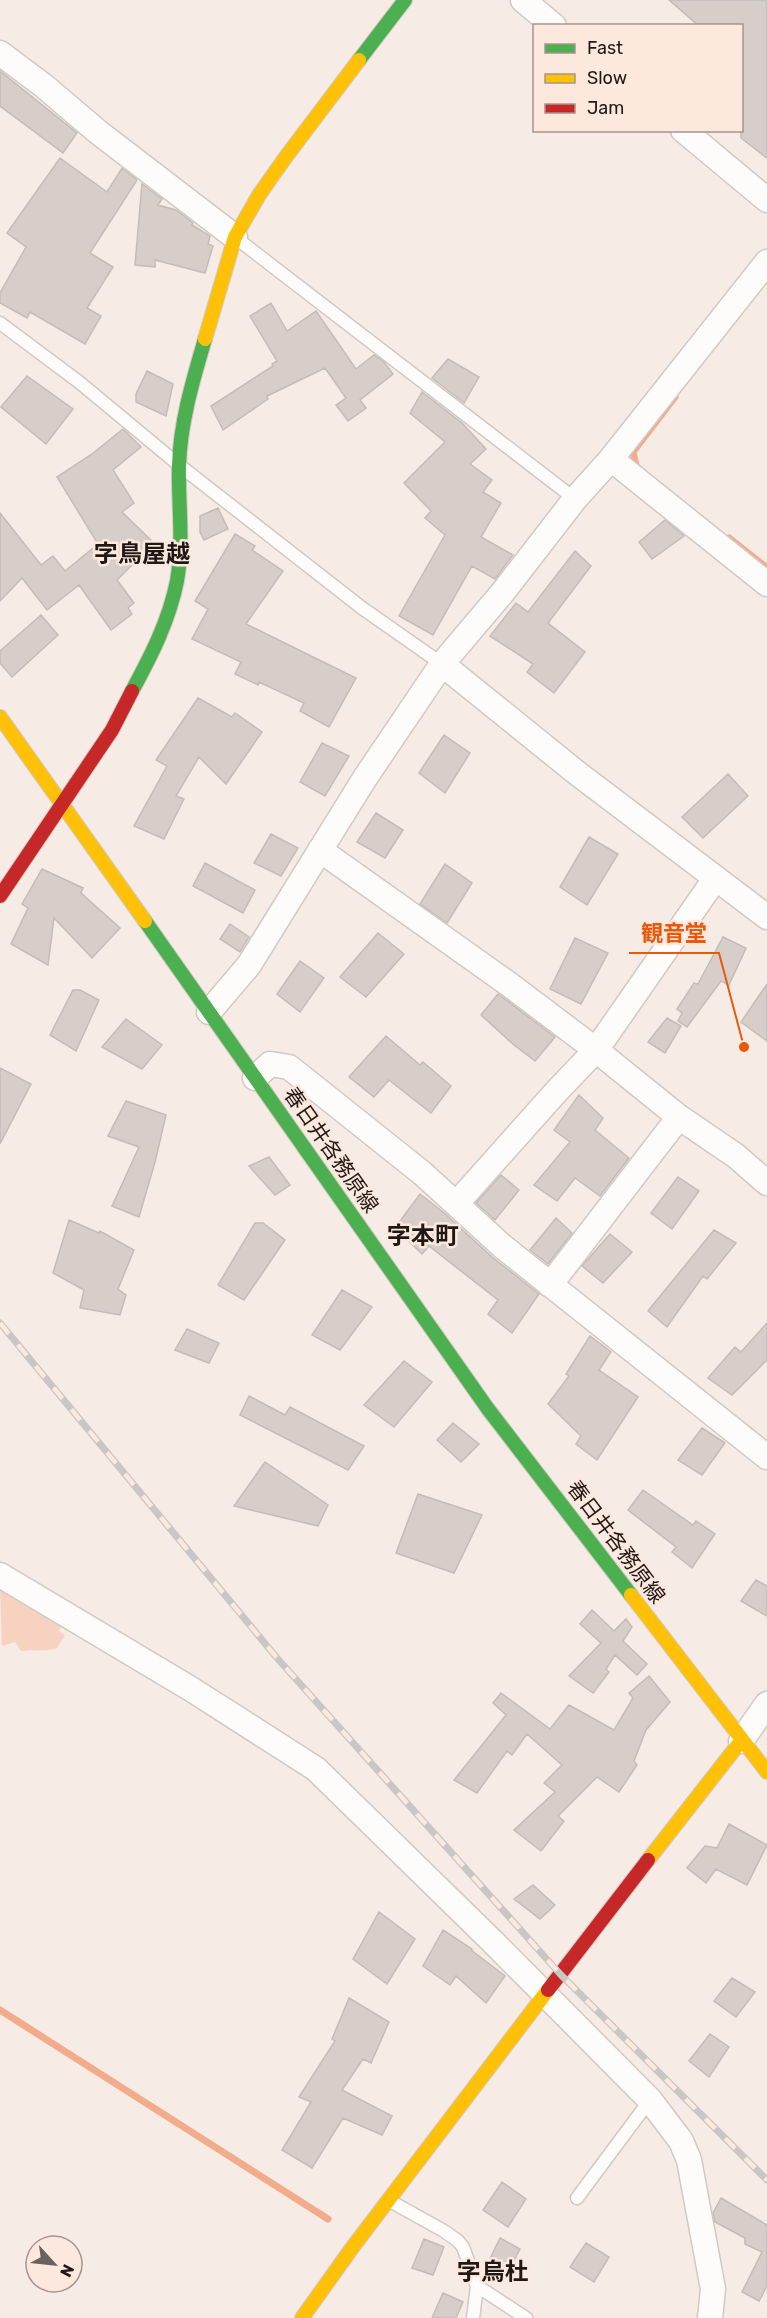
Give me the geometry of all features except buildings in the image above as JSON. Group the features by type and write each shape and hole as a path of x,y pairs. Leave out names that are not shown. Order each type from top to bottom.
{"street":[{"path":"0,896 112,730 132,696 168,615 177,580 182,526 179,465 183,426 195,373 235,237 285,158 405,0"},
{"path":"523,0 552,24"},
{"path":"0,53 235,237"},
{"path":"685,132 767,200"},
{"path":"209,1012 249,965 365,778 442,664 575,499 611,459 767,262"},
{"path":"611,459 767,584"},
{"path":"442,664 577,773 767,917"},
{"name":"春日井各務原線","path":"0,717 488,1409 767,1772"},
{"path":"320,850 510,985 679,1117 736,1156 767,1183"},
{"path":"457,1203 596,1050 715,879"},
{"path":"255,1078 270,1064 289,1067 457,1203 502,1246 767,1457"},
{"path":"550,1285 679,1117"},
{"path":"0,1575 210,1701 316,1769 650,2100 681,2141 689,2160 713,2289 710,2318"},
{"path":"302,2318 389,2200 767,1704"}],"lane":[{"path":"235,237 575,499"},
{"path":"0,323 78,382 179,465 362,608 442,664"},
{"path":"577,2198 650,2100"},
{"path":"389,2200 458,2241 468,2256 477,2286 472,2318"},
{"path":"477,2286 526,2318"}],"shaded area":[{"path":"0,1586 48,1611 52,1620 64,1623 59,1631 65,1635 57,1648 21,1651 15,1642 2,1646"}],"waterway":[{"path":"639,469 636,466 633,452 675,397"},
{"path":"729,538 767,568"},
{"path":"0,2010 328,2219"}],"railway":[{"path":"0,1323 277,1658 561,1975 767,2180"}],"traffic: fast":[{"path":"359,60 405,0"},
{"path":"132,691 164,624 174,596 180,552 180,450 188,402 205,339"},
{"path":"145,921 488,1409 631,1595"}],"traffic: slow":[{"path":"205,339 235,237 259,195 359,60"},
{"path":"0,717 145,921"},
{"path":"631,1595 767,1772"},
{"path":"648,1860 741,1741"},
{"path":"302,2318 352,2248 548,1990"}],"traffic: jam":[{"path":"0,896 112,730 132,691"},
{"path":"548,1990 648,1860"}],"place":[{"name":"観音堂","path":"744,1047"}],"district":[{"name":"字鳥屋越","path":"142,554"},
{"name":"字本町","path":"423,1236"},
{"name":"字烏杜","path":"493,2272"}]}
